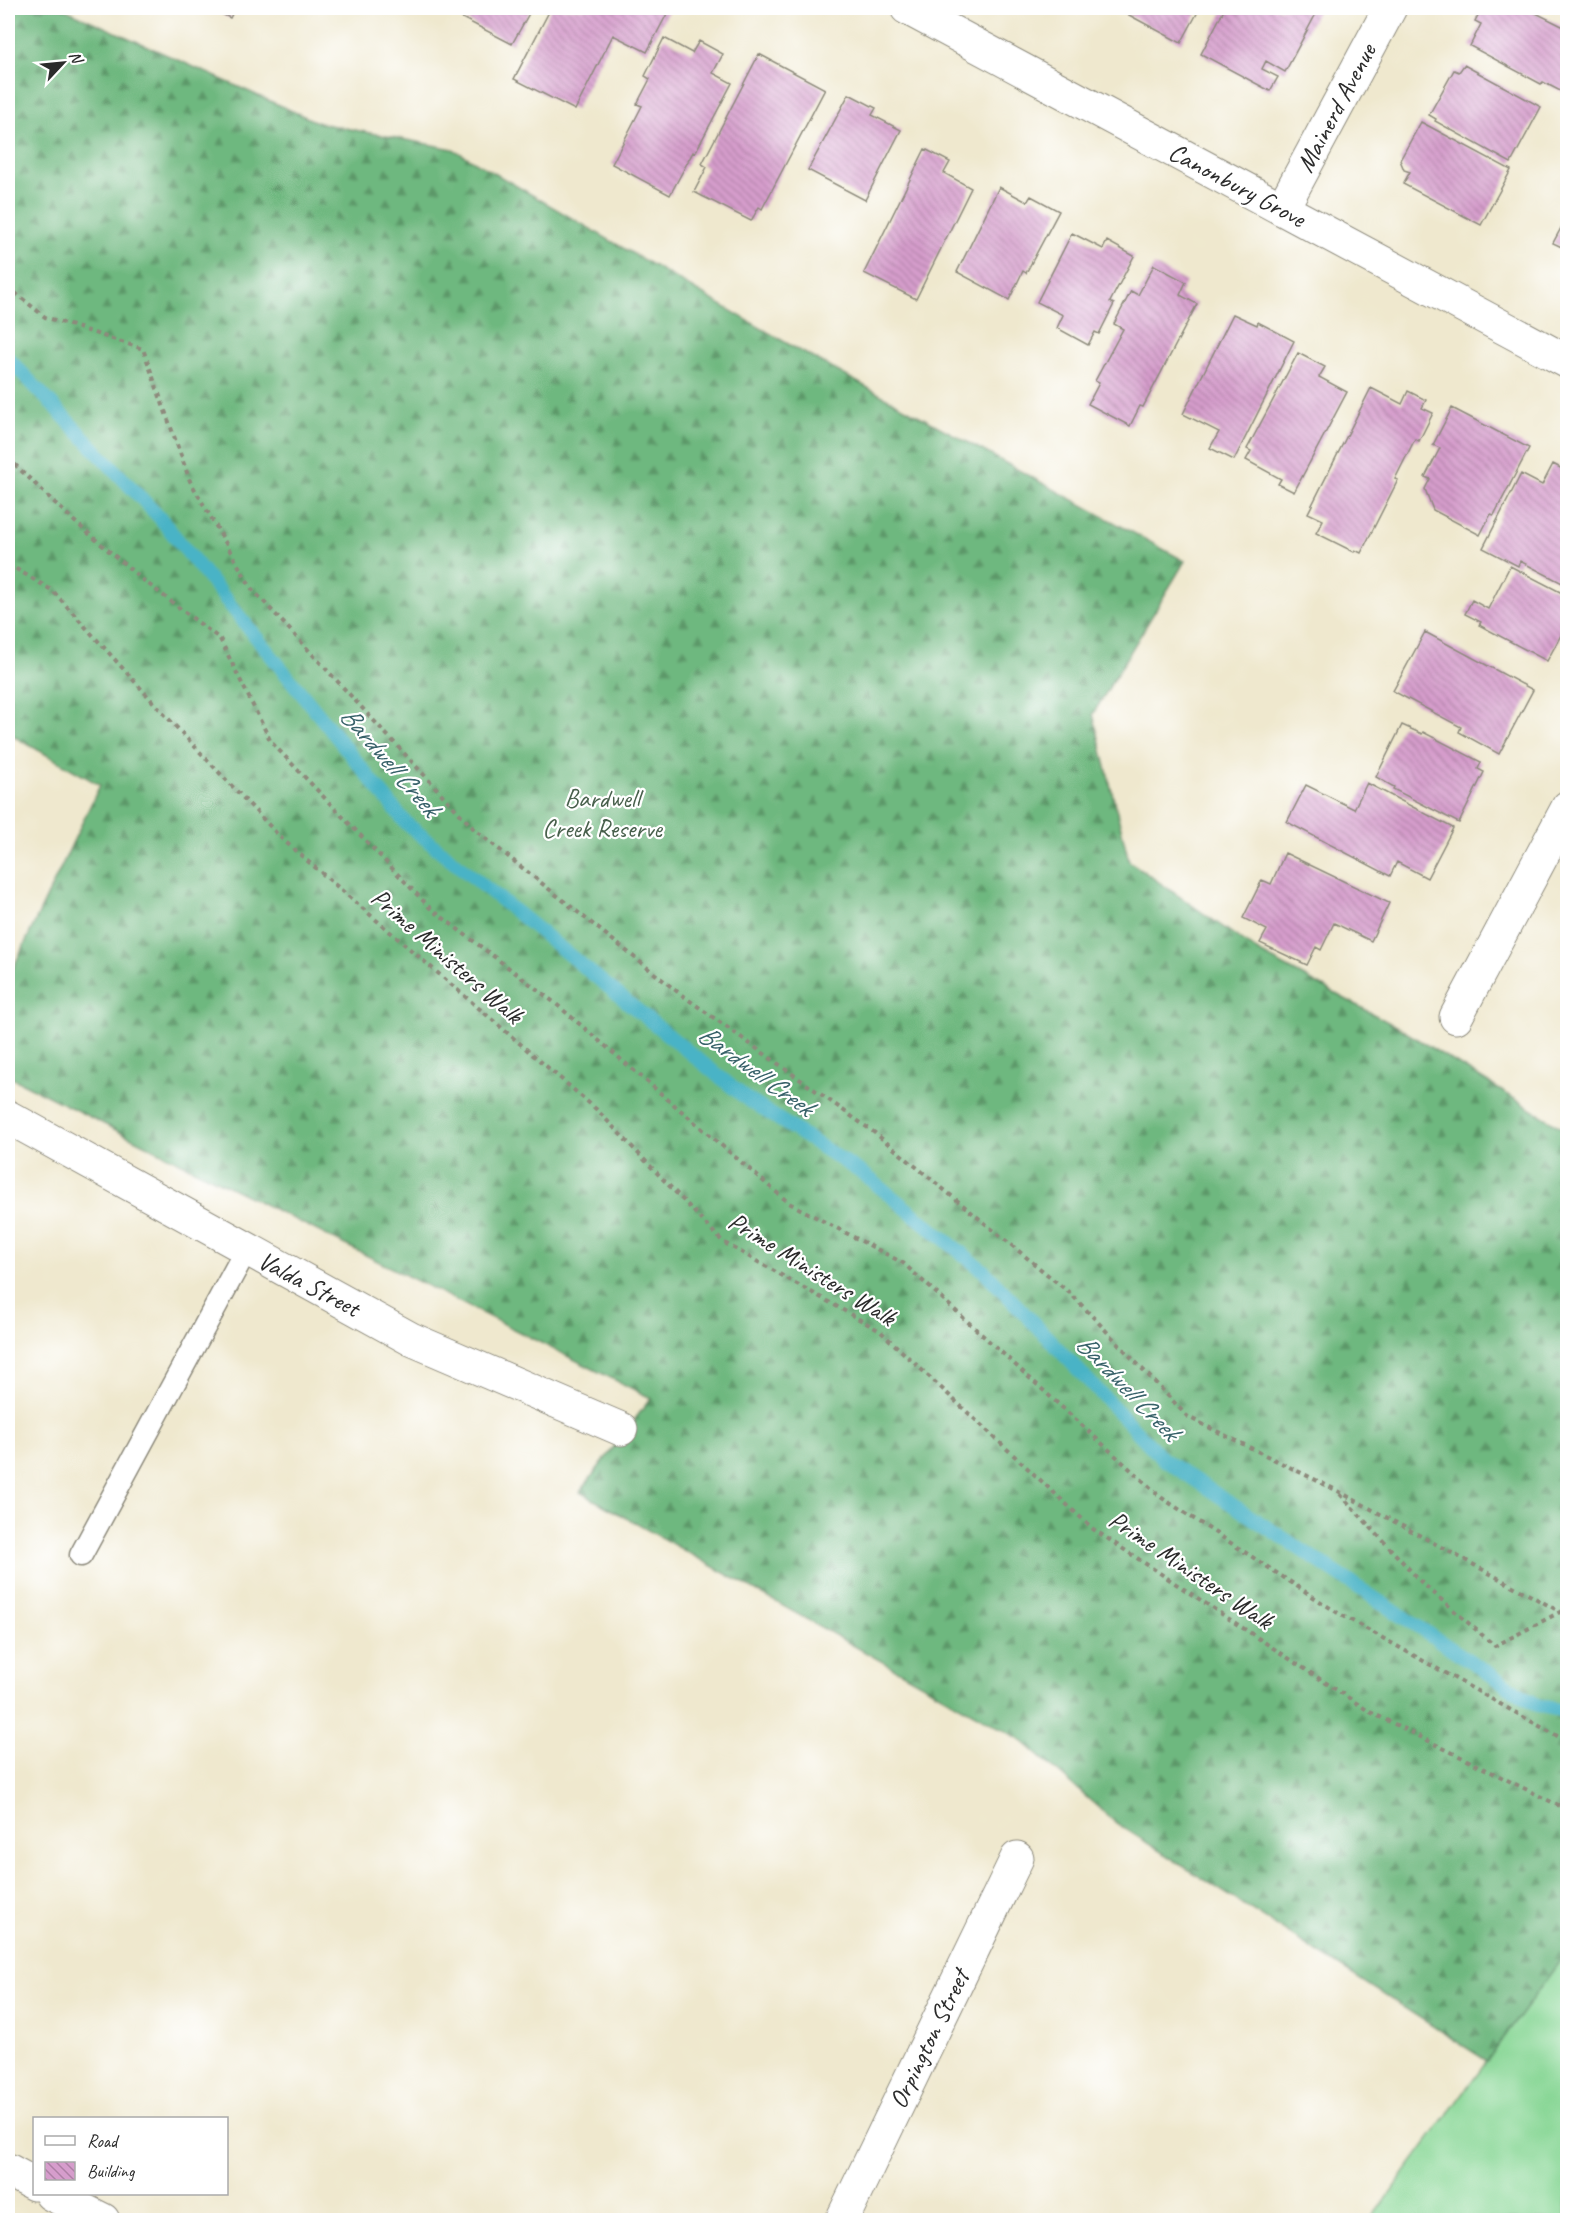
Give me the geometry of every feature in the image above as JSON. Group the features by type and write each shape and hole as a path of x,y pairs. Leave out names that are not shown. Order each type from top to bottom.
{"street":[{"name":"Canonbury Grove","path":"907,8 1568,362"},
{"name":"Mainerd Avenue","path":"1282,209 1390,8"},
{"path":"1456,1017 1568,807"},
{"name":"Valda Street","path":"8,1117 411,1339 621,1429"},
{"name":"Orpington Street","path":"842,2220 1017,1858"},
{"path":"8,2170 33,2183"},
{"path":"64,2205 104,2220"}],"lane":[{"path":"81,1555 246,1250"}],"path":[{"path":"8,287 45,317 142,349 190,481 252,589 475,830 679,993 875,1132 1071,1294 1188,1417 1338,1491 1568,1616"},
{"path":"8,458 74,520 220,639 271,742 430,908 555,1003 789,1203 903,1263 1162,1498 1338,1612 1568,1742"},
{"name":"Prime Ministers Walk","path":"8,564 53,591 282,839 596,1109 723,1242 880,1331 1094,1529 1370,1712 1568,1810"},
{"path":"1338,1491 1421,1582 1495,1646 1560,1612"}],"green space":[{"name":"Bardwell Creek Reserve","path":"8,8 62,8 319,123 453,149 795,348 1185,561 1093,714 1129,861 1260,953 1399,1028 1567,1131 1567,1951 1487,2061 1116,1823 1020,1739 580,1492 651,1398 8,1076 8,979 100,785 8,733"},
{"path":"1567,1951 1567,2220 1370,2220"}],"building":[{"path":"209,8 235,8 230,18"},
{"path":"443,8 532,8 512,44"},
{"path":"551,8 670,8 647,52 613,35 575,110 514,79"},
{"path":"1116,8 1200,8 1181,43"},
{"path":"1225,8 1319,8 1285,72 1266,61 1262,69 1278,77 1270,91 1201,54"},
{"path":"1482,8 1526,8 1568,29 1563,42 1568,45 1568,95 1543,82 1541,84 1470,46 1481,24 1475,21"},
{"path":"664,38 692,53 699,41 723,54 713,73 732,83 670,195 612,164 642,106 637,104 650,79 645,76"},
{"path":"759,54 825,89 762,209 759,207 751,221 694,192 707,167 702,164"},
{"path":"1464,65 1541,107 1511,163 1435,121 1436,119 1429,115 1454,70 1459,72"},
{"path":"849,94 876,108 872,115 901,130 865,200 808,170"},
{"path":"1421,122 1511,170 1481,225 1403,184 1410,172 1404,170 1400,160"},
{"path":"925,149 950,162 944,173 971,188 916,299 864,273"},
{"path":"999,187 1027,202 1031,196 1059,211 1026,273 1023,271 1009,300 957,272"},
{"path":"1568,215 1568,250 1553,243"},
{"path":"1072,233 1103,249 1107,241 1134,256 1110,302 1114,304 1099,334 1095,332 1088,345 1057,328 1063,315 1037,302"},
{"path":"1154,265 1186,282 1180,295 1197,304 1143,407 1140,406 1130,426 1088,404 1099,383 1095,381 1123,329 1114,324 1131,291 1138,295"},
{"path":"1233,314 1257,325 1258,322 1294,341 1234,460 1210,448 1219,432 1183,414"},
{"path":"1298,353 1325,367 1319,377 1347,392 1294,492 1278,484 1281,479 1246,460 1251,451 1247,449"},
{"path":"1371,388 1402,404 1408,391 1426,400 1422,408 1433,413 1419,441 1415,439 1395,479 1398,480 1361,553 1355,550 1354,552 1316,533 1323,520 1308,513"},
{"path":"1452,408 1529,448 1494,515 1491,514 1480,535 1433,510 1425,489 1430,479 1425,477 1440,448 1433,445"},
{"path":"1553,464 1568,472 1568,586 1520,561 1518,566 1483,548 1521,474 1542,485"},
{"path":"1510,566 1568,596 1568,622 1547,661 1479,625 1481,622 1465,614 1472,600 1488,609"},
{"path":"1425,632 1533,690 1499,754 1459,732 1461,727 1393,691"},
{"path":"1402,725 1422,734 1423,732 1481,762 1478,769 1484,772 1459,823 1393,789 1394,787 1376,777"},
{"path":"1367,783 1453,828 1427,878 1397,862 1390,876 1287,822 1306,785 1354,809"},
{"path":"1285,853 1389,903 1371,941 1334,923 1321,950 1316,947 1307,965 1260,943 1267,930 1243,918 1262,880 1271,884"}],"waterway":[{"name":"Bardwell Creek","path":"8,358 160,518 406,823 747,1099 865,1175 985,1272 1163,1459 1537,1705 1568,1712"}]}
